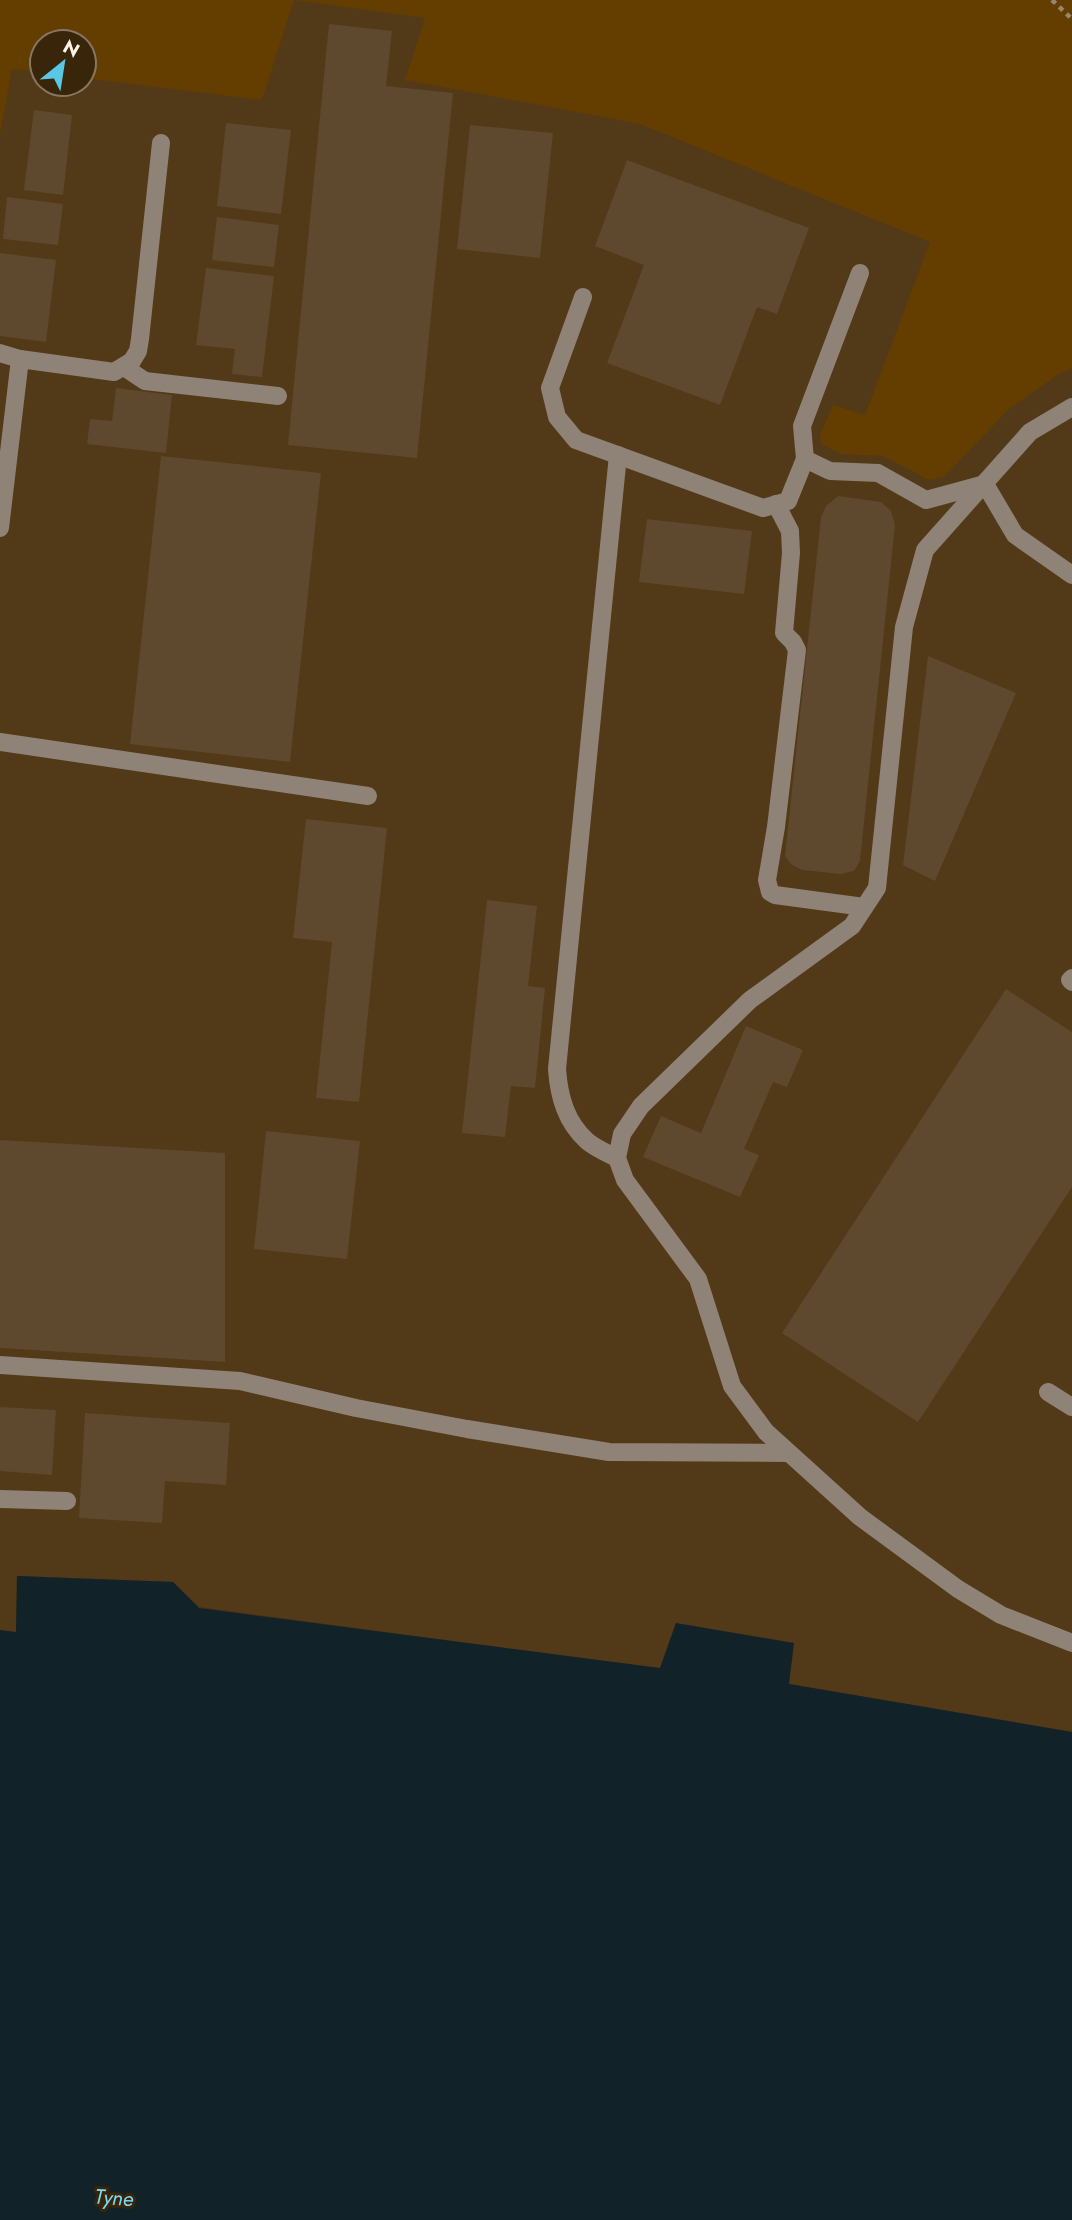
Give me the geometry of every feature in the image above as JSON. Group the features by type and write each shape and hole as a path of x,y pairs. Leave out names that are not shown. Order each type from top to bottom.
{"street":[{"path":"0,353 20,359 114,372 132,361 138,351 161,143"},
{"path":"583,297 550,388 557,417 576,440 763,508 788,501 805,459 802,426 860,273"},
{"path":"0,528 20,359"},
{"path":"124,367 145,381 278,396"},
{"path":"1072,407 1030,432 925,550 904,627 877,888 852,926 750,1000 641,1106 622,1134 617,1158 625,1180 698,1279 732,1386 766,1432 860,1517 958,1589 1001,1615 1072,1643"},
{"path":"617,1158 588,1142 566,1114 556,1069 618,455"},
{"path":"805,459 830,471 877,473 926,500 985,484"},
{"path":"985,484 1015,535 1072,575"},
{"path":"776,504 790,531 784,633 797,650 767,887 775,895 864,907"},
{"path":"0,742 368,796"},
{"path":"0,1365 240,1381 356,1408 609,1452 788,1452"},
{"path":"1048,1392 1072,1407"},
{"path":"0,1499 67,1501"}],"path":[{"path":"1052,0 1072,19"}],"shaded area":[{"path":"0,0 450,0 1072,241 1072,1732 789,1684 676,1623 660,1669 199,1607 173,1582 17,1576 16,1633 0,1630"},
{"path":"0,0 294,0 262,100 98,80 98,28 28,28 28,71 12,69 0,134"},
{"path":"294,0 1072,0 1072,369 1062,372 1008,410 944,477 929,480 883,456 841,454 821,444 820,435 833,405 865,415 930,242 640,124 405,80 425,18"}],"water":[{"name":"Tyne","path":"17,1576 173,1582 199,1608 660,1668 676,1623 794,1643 789,1684 1072,1732 1072,2220 0,2220 0,1630 16,1632"}],"building":[{"path":"329,24 392,31 386,86 453,93 417,458 288,445"},
{"path":"34,110 72,115 63,195 24,190"},
{"path":"226,123 291,130 281,214 217,206"},
{"path":"470,125 553,133 540,258 457,249"},
{"path":"627,160 809,228 777,314 757,307 720,405 607,363 644,265 595,246"},
{"path":"7,197 63,204 58,245 3,239"},
{"path":"217,217 279,225 274,267 212,260"},
{"path":"0,253 56,260 46,342 0,336"},
{"path":"206,268 274,276 262,377 232,374 235,349 196,345"},
{"path":"116,388 172,395 166,453 87,444 90,419 112,421"},
{"path":"161,456 321,473 290,762 130,744"},
{"path":"838,496 881,502 891,511 895,525 860,861 854,871 841,874 802,870 792,865 785,856 821,517 826,506"},
{"path":"647,519 752,531 744,594 639,582"},
{"path":"928,656 1016,693 935,881 903,865"},
{"path":"306,819 387,828 359,1102 316,1098 332,942 293,938"},
{"path":"487,900 537,906 528,986 545,988 535,1088 511,1086 505,1137 462,1133"},
{"path":"1006,989 1072,1032 1072,1187 918,1422 782,1333"},
{"path":"746,1026 803,1050 787,1087 773,1082 744,1149 759,1155 740,1197 643,1157 661,1116 701,1133"},
{"path":"266,1131 360,1141 347,1259 254,1249"},
{"path":"0,1140 225,1153 225,1362 0,1348"},
{"path":"0,1407 56,1410 52,1475 0,1471"},
{"path":"85,1413 230,1423 226,1485 165,1481 162,1523 79,1518"}]}
